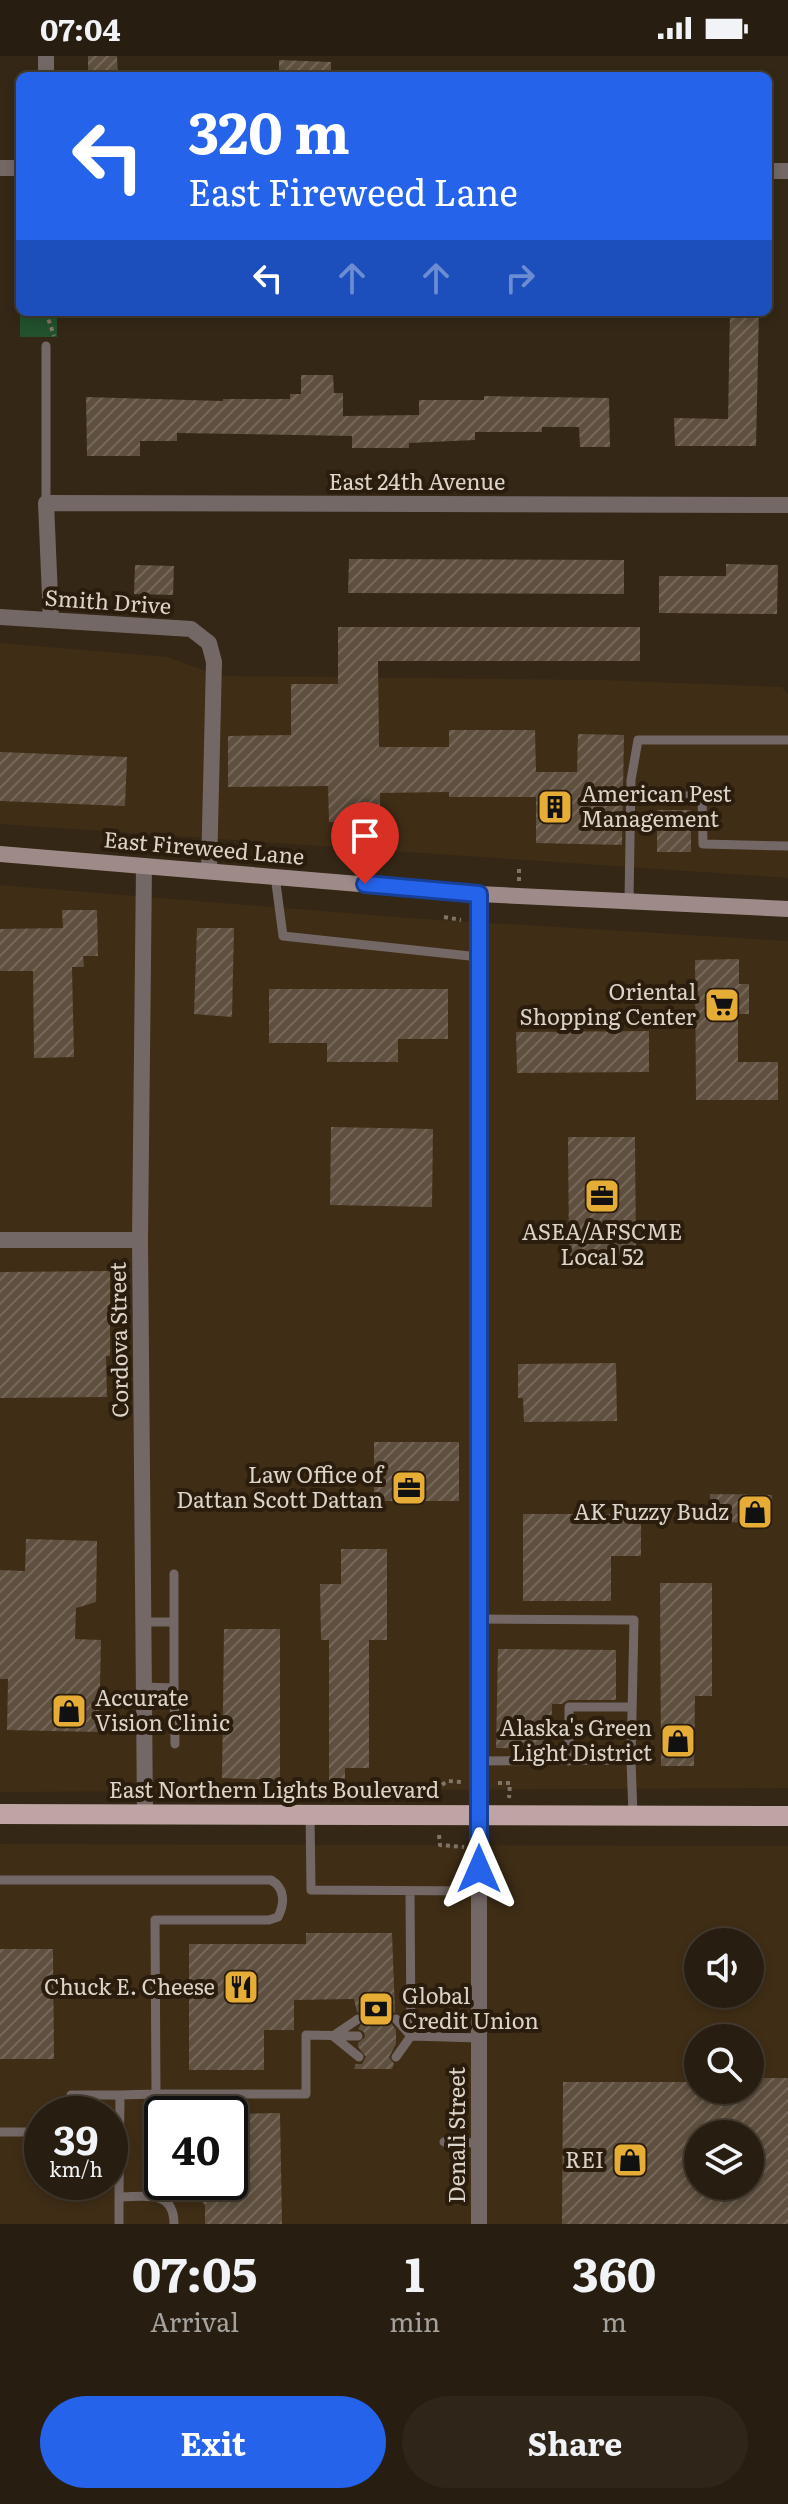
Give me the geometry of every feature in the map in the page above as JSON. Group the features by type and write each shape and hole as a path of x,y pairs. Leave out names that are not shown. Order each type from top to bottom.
{"main road":[{"name":"East Fireweed Lane","path":"0,854 479,894 788,909"},
{"name":"East Northern Lights Boulevard","path":"0,1814 788,1816"}],"street":[{"name":"East 24th Avenue","path":"46,503 788,505"},
{"path":"46,503 51,620"},
{"name":"Smith Drive","path":"0,617 191,629 209,643 214,662 209,870"},
{"name":"Cordova Street","path":"144,866 140,1240 145,1814"},
{"name":"Denali Street","path":"479,894 479,2224"},
{"path":"0,1240 140,1240"}],"lane":[{"path":"46,346 46,503"},
{"path":"629,900 630,796 638,740 788,740"},
{"path":"630,796 702,796 703,844 788,846"},
{"path":"275,876 283,936 479,957"},
{"path":"174,1574 175,1744"},
{"path":"479,1619 634,1620 633,1815"},
{"path":"143,1622 174,1622"},
{"path":"143,1687 174,1688"},
{"path":"569,1761 569,1707 632,1707"},
{"path":"479,1761 631,1760"},
{"path":"310,1814 311,1890 479,1891"},
{"path":"0,1880 271,1880 279,1885 282,1909 278,1917 269,1920 155,1920 156,2094"},
{"path":"396,2057 411,2036 410,1891"},
{"path":"333,2036 358,2019"},
{"path":"396,2019 411,2036"},
{"path":"71,2095 306,2094 306,2035 358,2036"},
{"path":"333,2036 359,2057"},
{"path":"396,2036 479,2038"},
{"path":"0,2132 24,2132"},
{"path":"444,2142 479,2143"},
{"path":"128,2197 160,2197 169,2203 174,2212 174,2224"},
{"path":"119,2200 119,2224"}],"shaded area":[{"path":"0,643 167,657 220,676 601,680 781,687 788,694 788,878 0,824"},
{"path":"0,885 409,918 788,941 788,1788 0,1792"},
{"path":"0,1844 788,1846 788,2224 0,2224"}],"green space":[{"path":"20,316 57,316 57,337 20,337"}],"building":[{"path":"88,56 117,56 118,72 88,72"},
{"path":"279,60 331,62 331,72 279,72"},
{"path":"730,316 759,316 756,446 675,446 674,418 728,419"},
{"path":"301,375 333,375 334,393 343,393 343,416 419,415 419,400 484,400 484,396 609,398 610,447 580,447 579,427 542,427 542,432 475,432 475,440 409,443 409,448 352,448 352,436 177,433 177,441 140,441 140,456 87,456 86,397 223,401 290,399 290,394 301,394"},
{"path":"349,559 624,560 624,594 348,593"},
{"path":"726,564 778,565 777,614 659,613 659,576 726,576"},
{"path":"135,565 174,566 173,595 134,594"},
{"path":"338,627 640,627 640,661 378,661 379,747 449,747 449,730 535,730 536,772 577,772 578,734 624,735 622,845 536,843 536,797 449,797 449,792 380,793 380,822 329,822 328,786 228,787 228,736 291,735 291,684 338,684"},
{"path":"0,752 127,757 125,806 0,801"},
{"path":"657,810 691,810 691,852 657,852"},
{"path":"62,910 97,910 98,956 83,956 84,967 72,967 74,1057 34,1058 33,971 0,971 0,929 63,928"},
{"path":"197,928 234,928 232,1017 194,1014"},
{"path":"739,959 739,984 749,984 749,1014 738,1014 738,1062 778,1062 778,1100 696,1100 695,960"},
{"path":"269,989 448,989 448,1039 398,1039 398,1062 327,1062 327,1043 269,1043"},
{"path":"649,1031 649,1072 517,1073 516,1032"},
{"path":"331,1127 433,1129 432,1207 330,1205"},
{"name":"ASEA/AFSCME Local 52","path":"568,1137 635,1137 636,1256 569,1256"},
{"path":"110,1271 107,1397 0,1398 0,1272"},
{"path":"616,1363 617,1421 524,1422 523,1398 518,1398 518,1364"},
{"path":"374,1442 459,1442 459,1501 374,1501"},
{"path":"710,1494 772,1495 772,1523 709,1522"},
{"path":"523,1514 641,1514 641,1556 611,1556 611,1601 523,1601"},
{"path":"26,1539 97,1541 96,1602 76,1608 75,1639 101,1640 99,1732 7,1730 8,1679 0,1679 0,1570 25,1571"},
{"path":"341,1549 387,1549 387,1640 369,1640 369,1768 345,1768 345,1781 329,1781 329,1640 321,1640 320,1584 341,1584"},
{"path":"660,1583 712,1583 712,1696 695,1696 694,1766 661,1766"},
{"path":"224,1629 280,1629 280,1780 222,1778"},
{"path":"498,1649 616,1650 616,1700 569,1700 552,1704 551,1749 496,1748"},
{"path":"306,1933 392,1933 395,2012 389,2020 396,2030 396,2044 389,2057 394,2064 392,2069 354,2069 366,2057 358,2047 365,2037 364,2032 358,2029 365,2018 357,2012 354,1999 294,2000 294,2030 264,2030 264,2070 189,2070 189,1944 306,1944"},
{"path":"0,1949 53,1949 54,2059 0,2059"},
{"name":"REI","path":"764,2078 788,2078 788,2224 562,2224 563,2082 684,2082 684,2104 764,2104"},
{"path":"280,2113 282,2224 205,2224 205,2205 200,2200 248,2200 248,2114"}],"place":[{"name":"American Pest Management","path":"555,807"},
{"name":"Oriental Shopping Center","path":"722,1005"},
{"name":"ASEA/AFSCME Local 52","path":"602,1196"},
{"name":"Law Office of Dattan Scott Dattan","path":"409,1488"},
{"name":"AK Fuzzy Budz","path":"755,1512"},
{"name":"Accurate Vision Clinic","path":"69,1711"},
{"name":"Alaska's Green Light District","path":"678,1741"},
{"name":"Chuck E. Cheese","path":"241,1987"},
{"name":"Global Credit Union","path":"376,2009"},
{"name":"REI","path":"630,2160"}],"route":[{"path":"365,884 479,894 479,1869"}]}
